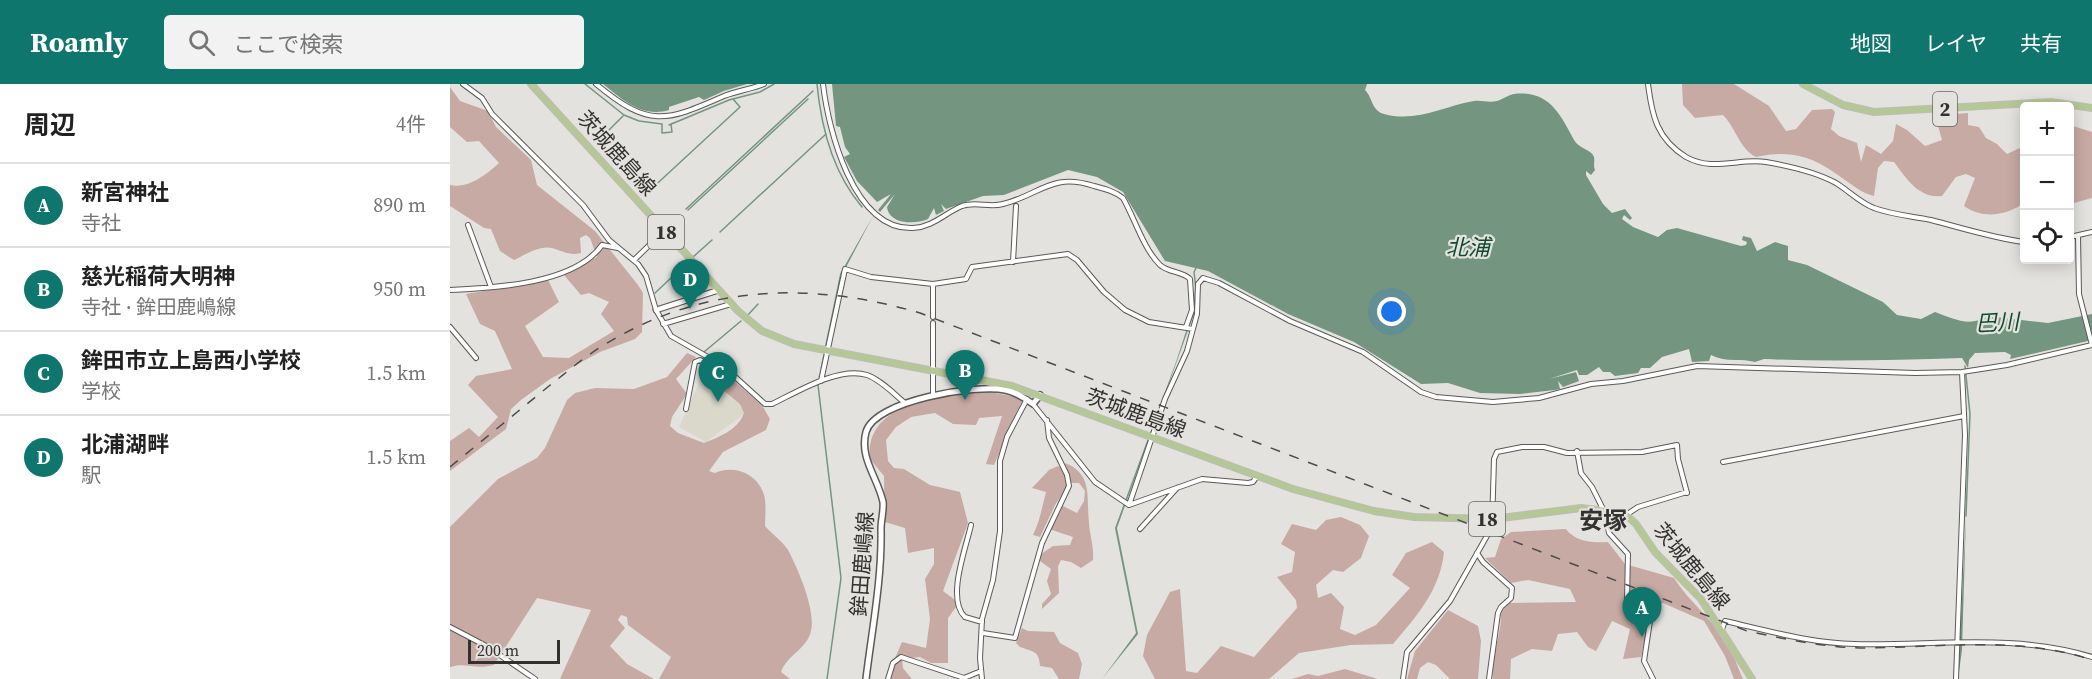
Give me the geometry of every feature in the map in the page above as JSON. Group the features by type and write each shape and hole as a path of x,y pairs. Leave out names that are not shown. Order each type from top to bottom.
{"main road":[{"name":"茨城鹿島線","path":"531,84 731,304 748,321 771,336 825,350 987,380 1040,395 1313,496 1374,511 1414,517 1493,519 1581,508 1626,515 1655,552 1695,592 1722,628 1752,679"},
{"name":"2","path":"1803,84 1843,105 1874,112 2034,102 2092,108"},
{"name":"鉾田鹿嶋線","path":"866,679 876,621 883,504 867,462 866,432 874,421 905,403 957,390 986,388 1011,391 1034,404"},
{"path":"1034,404 1040,395"}],"street":[{"path":"463,84 482,98 492,114 583,206 619,248 634,260 646,276 663,325 679,343 722,365 755,397 767,405 837,376 865,375 905,403"},
{"path":"597,84 630,110 662,117 689,112 726,95 764,84"},
{"path":"823,84 829,122 840,158 859,193 880,216 899,226 918,228 933,223 963,206 1004,204 1060,181 1071,180 1115,192 1123,198 1153,256 1167,270 1186,275 1190,279 1192,310 1186,327"},
{"path":"1648,84 1651,111 1658,130 1672,147 1694,160 1717,165 1765,162 1809,172 1834,182 1855,198 1887,213 1929,220 2020,241"},
{"path":"1013,262 1016,206"},
{"path":"468,225 491,287"},
{"path":"634,260 665,231"},
{"path":"2074,236 2092,232"},
{"path":"1126,503 1193,329 1197,314 1200,279 1210,279 1290,321 1363,351 1421,392 1436,397 1493,402 1539,398 1591,384 1623,381 1697,366 1915,373 1965,371 2007,365 2092,344 2079,294 2078,236"},
{"path":"450,290 491,287 566,271 597,252 603,245 619,248"},
{"path":"821,381 825,350 845,269 871,278 933,284 966,279 972,267 1013,262 1055,253 1068,254 1077,260 1104,292 1125,310 1149,322 1193,329"},
{"path":"933,284 933,317"},
{"path":"657,310 719,290"},
{"path":"663,325 731,304"},
{"path":"933,323 933,396"},
{"path":"450,327 476,358"},
{"path":"686,409 695,362 700,360 717,368 722,365"},
{"path":"1956,679 1960,642 1965,371"},
{"path":"986,388 987,380"},
{"path":"982,679 982,619 993,580 998,549 1000,461 1007,437 1027,399"},
{"path":"1034,404 1095,482 1126,503"},
{"path":"1723,462 1964,416"},
{"path":"983,633 1015,638 1042,543 1067,492 1067,475 1049,438 1047,419"},
{"path":"1403,679 1407,652 1450,600 1492,527 1494,459 1497,452 1522,447 1544,447 1567,453 1651,452 1677,445 1678,459 1687,492 1638,507 1626,515"},
{"path":"1577,452 1581,473 1604,510 1609,533 1630,559 1628,599 1630,604 1650,621 1644,661 1653,679"},
{"path":"1126,503 1202,479 1254,482 1257,476"},
{"path":"1140,529 1177,488"},
{"path":"970,525 956,592 957,606 965,617 982,622 982,619"},
{"path":"1477,553 1483,562 1512,588 1511,598 1501,607 1498,614 1489,679"},
{"path":"1722,628 1725,621 1776,635 1828,642 1960,642 2041,646 2092,657"},
{"path":"450,627 488,647 534,679"},
{"path":"888,679 893,663 901,657 964,678 981,671"}],"shaded area":[{"path":"1682,84 1734,84 1769,106 1786,131 1796,129 1812,110 1832,109 1835,112 1831,129 1839,136 1857,143 1861,162 1866,145 1881,154 1893,141 1896,124 1907,130 1925,146 1942,140 1938,126 1951,121 1954,114 1968,113 1968,125 1979,127 1986,138 1997,144 2007,154 2020,148 2020,205 2002,213 1978,213 1964,206 1975,178 1966,174 1956,177 1942,196 1934,196 1914,186 1894,162 1884,161 1878,168 1874,196 1859,190 1834,172 1803,157 1782,154 1756,157 1742,143 1723,115 1695,118 1683,105"},
{"path":"450,87 460,101 488,111 496,127 531,160 537,185 595,231 643,293 642,332 635,339 600,352 550,379 511,409 506,429 450,471 450,441 469,428 479,437 498,417 468,385 476,376 512,369 495,331 480,324 466,294 548,280 559,302 525,326 543,357 569,358 614,331 601,314 609,302 589,293 581,295 564,275 597,257 590,238 586,235 580,238 581,253 569,254 547,247 514,260 500,251 491,229 484,228 450,206 450,185 470,183 499,163 479,141 467,142 450,127"},
{"path":"2074,126 2092,132 2092,198 2074,203"},
{"path":"687,353 696,357 676,379 687,394 672,417 670,426 678,433 704,443 727,432 741,419 744,413 740,404 712,381 717,366 762,405 770,419 766,430 723,452 709,471 715,473 736,470 755,479 764,496 765,526 788,550 801,578 809,601 812,622 809,637 781,672 790,679 659,679 671,657 628,625 627,617 621,615 618,620 625,628 610,646 627,664 654,679 560,679 591,610 537,598 494,665 450,667 450,527 498,479 537,458 545,448 567,400 575,393 595,388 634,389 667,377"},
{"path":"704,372 751,409 706,442 679,427"},
{"path":"989,392 1012,396 1022,401 994,465 986,464 1002,416 979,418 976,425 953,424 935,413 911,417 896,427 886,440 888,461 894,468 904,469 930,485 960,492 968,523 943,591 959,603 948,618 948,663 931,663 920,657 902,659 903,668 912,679 886,679 902,642 926,648 930,619 925,579 934,564 934,548 908,553 905,528 885,522 884,476 870,459 872,439 880,424 894,413 911,405 951,396"},
{"path":"1065,463 1074,468 1085,480 1093,560 1081,568 1071,562 1061,560 1058,566 1059,593 1042,609 1042,604 1051,594 1047,581 1051,569 1040,561 1041,554 1053,546 1070,545 1073,537 1049,529 1061,505 1077,513 1084,501 1085,491 1079,483 1070,483 1055,505 1040,537 1033,535 1046,492 1032,488 1049,470 1058,466 1064,469 1068,476"},
{"path":"1341,517 1360,525 1369,536 1361,558 1343,572 1333,570 1316,585 1318,598 1331,593 1344,607 1340,629 1355,635 1376,625 1410,588 1392,575 1406,553 1432,542 1444,552 1438,578 1426,602 1393,644 1351,645 1299,653 1269,679 1155,679 1143,656 1147,635 1170,592 1180,589 1186,671 1197,673 1221,646 1254,657 1297,608 1296,600 1277,577 1292,572 1295,552 1281,544 1292,524 1316,530 1326,520"},
{"path":"1566,529 1574,537 1580,539 1591,542 1608,542 1625,564 1674,578 1721,635 1743,679 1734,679 1725,656 1704,621 1663,603 1649,606 1651,612 1641,657 1623,659 1630,629 1612,621 1596,651 1588,647 1577,632 1558,634 1552,651 1532,649 1511,659 1510,679 1493,679 1493,662 1501,612 1509,603 1576,602 1570,589 1528,580 1511,583 1485,558 1495,557 1501,539 1511,532"},
{"path":"1448,610 1478,626 1481,641 1478,679 1450,679 1436,665 1428,662 1420,668 1417,679 1407,679 1415,651"},
{"path":"1022,628 1028,631 1054,632 1060,643 1078,653 1082,664 1079,679 1059,679 1052,668 1040,666 1037,654 1016,643"},
{"path":"1345,669 1378,679 1292,679 1308,674 1318,676"}],"water":[{"path":"603,84 747,84 704,100 699,97 669,107 669,110 650,112 633,106"},
{"name":"北浦","path":"832,84 1367,84 1365,90 1374,107 1384,114 1396,116 1430,113 1474,101 1494,102 1512,95 1536,96 1552,106 1564,121 1576,143 1592,154 1595,170 1591,175 1586,171 1586,175 1603,204 1612,213 1625,209 1632,218 1630,220 1624,215 1622,219 1633,227 1658,237 1667,230 1677,228 1741,246 1746,245 1747,242 1742,240 1743,236 1751,238 1757,251 1775,242 1788,246 1788,260 1807,265 1883,302 1897,315 1921,319 1935,312 1968,322 1981,320 1987,316 2048,323 2092,314 2092,340 2010,359 2011,355 2005,352 1975,353 1969,360 1968,368 1962,358 1839,361 1764,359 1755,362 1723,359 1711,355 1709,361 1692,362 1689,349 1662,357 1650,368 1641,368 1638,373 1615,376 1610,372 1603,372 1599,367 1587,375 1579,375 1577,370 1549,379 1576,372 1579,381 1563,387 1558,381 1560,389 1555,390 1520,394 1480,393 1448,383 1421,384 1354,342 1288,314 1208,271 1165,261 1123,192 1097,177 1068,170 1004,195 983,196 946,209 941,204 944,211 936,215 934,208 928,219 916,222 897,220 889,213 887,207 895,194 880,212 878,210 891,194 877,202 857,181 844,157 850,154 845,147 840,127 836,126"},
{"path":"873,216 842,275 817,385 840,274"},
{"path":"1195,288 1198,300 1196,308 1117,528 1138,634 1102,679 1136,633 1115,528 1176,362 1194,307"},
{"path":"1966,516 1962,650 1958,679"}],"waterway":[{"path":"585,84 624,115 639,121 662,124 662,133 672,132 671,124"},
{"path":"669,125 729,100 760,92 774,84"},
{"path":"817,84 830,149 843,179 862,207"},
{"path":"686,209 813,91"},
{"path":"648,192 740,107 733,99"},
{"path":"688,210 808,99"},
{"path":"602,137 623,116"},
{"path":"720,232 826,134"},
{"path":"693,257 712,240"},
{"path":"655,293 688,262"},
{"path":"1196,268 1194,272 1196,289"},
{"path":"667,304 702,293"},
{"path":"747,316 758,304"},
{"path":"704,352 741,321"},
{"path":"1965,366 1970,414 1966,516"},
{"path":"818,385 841,578 827,679"}],"railway":[{"path":"450,467 583,360 604,345 642,325 680,310 719,300 758,294 798,293 839,296 920,313 1747,631 1832,646 1860,648 2006,645 2064,652 2092,660"}],"place":[{"name":"北浦湖畔","path":"690,309"},
{"name":"慈光稲荷大明神","path":"965,400"},
{"name":"鉾田市立上島西小学校","path":"718,402"},
{"name":"新宮神社","path":"1642,637"}],"district":[{"name":"安塚","path":"1603,520"}],"water label":[{"name":"巴川","path":"1997,322"}]}
